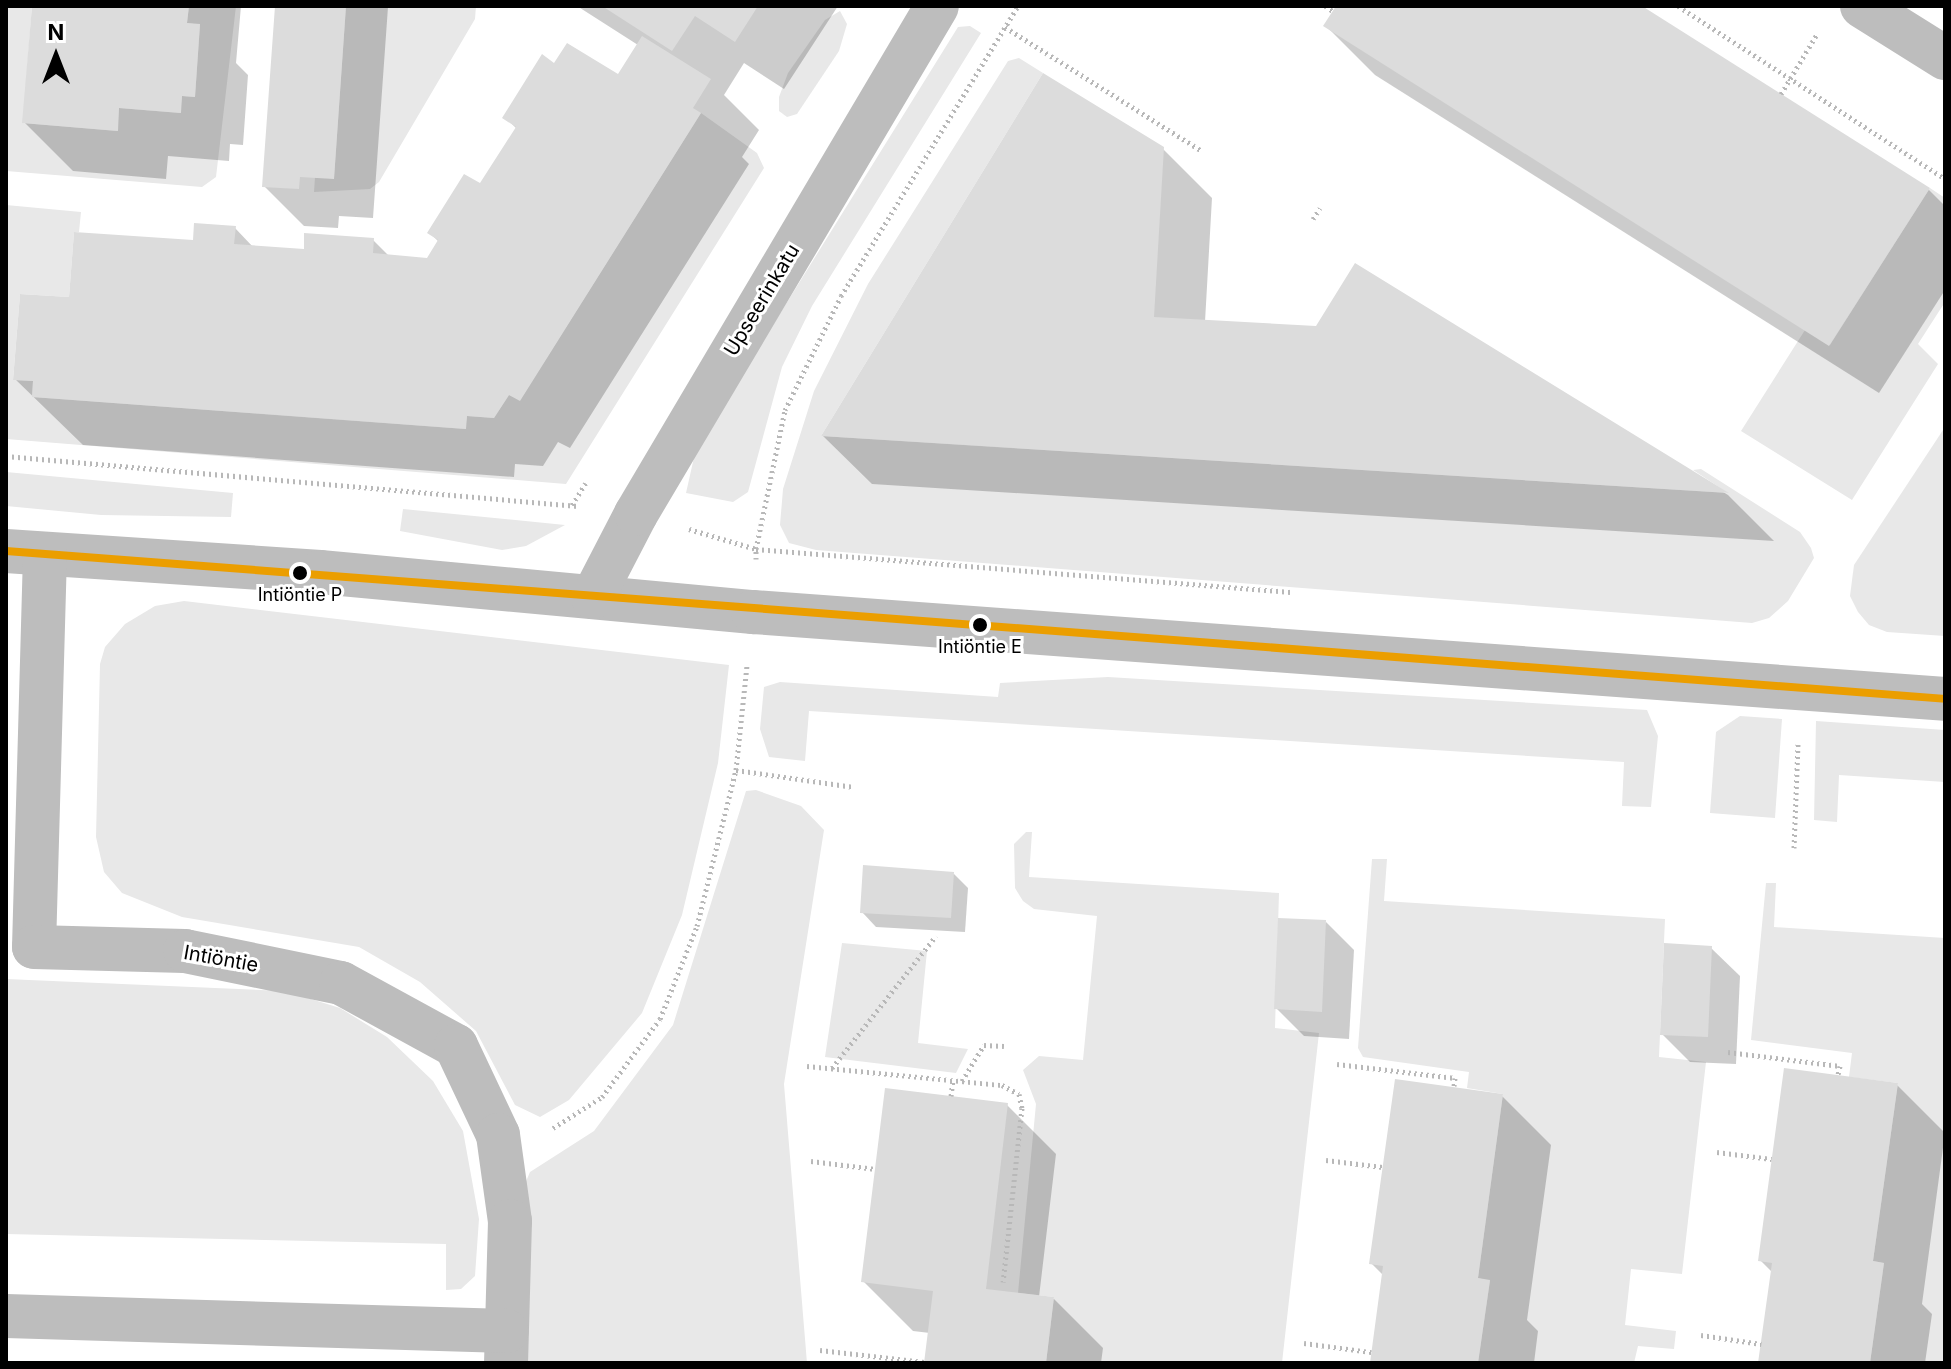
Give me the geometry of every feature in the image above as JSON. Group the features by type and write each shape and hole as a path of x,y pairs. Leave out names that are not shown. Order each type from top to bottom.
{"street":[{"name":"Upseerinkatu","path":"593,597 636,514 937,6"},
{"path":"1862,6 1945,58"},
{"path":"26,553 753,612 1945,699"},
{"name":"Intiöntie","path":"26,553 20,948 185,951 341,983 456,1046 498,1135 510,1221 506,1347"},
{"path":"6,1316 506,1347"}],"path":[{"path":"498,1135 537,1137 602,1097 660,1019 697,926 736,770 753,612 756,549 785,410 841,296 1018,6"},
{"path":"1325,6 1333,11"},
{"path":"1678,6 1945,179"},
{"path":"1005,27 1202,151"},
{"path":"1781,94 1819,30"},
{"path":"1313,219 1320,208"},
{"path":"6,456 636,514 756,549 1296,592"},
{"path":"1794,848 1801,687"},
{"path":"736,770 854,787"},
{"path":"831,1069 936,936"},
{"path":"962,1081 984,1045 1004,1046"},
{"path":"1728,1052 1840,1066 1838,1075"},
{"path":"1337,1064 1455,1078 1454,1086"},
{"path":"807,1066 1002,1085 1019,1094 1022,1108 1003,1282"},
{"path":"951,1096 953,1080"},
{"path":"1717,1152 1772,1159"},
{"path":"1326,1160 1383,1167"},
{"path":"811,1161 876,1169"},
{"path":"1701,1335 1761,1344"},
{"path":"1304,1343 1371,1352"},
{"path":"820,1350 924,1362"}],"shaded area":[{"path":"6,6 32,6 23,123 117,131 119,108 180,113 182,96 195,97 200,25 187,23 189,6 236,6 216,177 202,187 6,171"},
{"path":"346,6 476,6 475,19 379,182 370,189 314,192 315,177 334,178"},
{"path":"840,11 847,24 839,51 797,114 787,117 779,111 779,97 788,73 825,20"},
{"path":"970,26 981,33 812,306 782,367 748,492 733,502 686,493 695,453 722,407 958,27"},
{"path":"1019,58 1043,73 821,436 1728,493 1693,470 1701,469 1800,532 1811,548 1814,558 1788,601 1769,618 1752,623 816,550 789,543 780,525 783,489 814,391 868,284 1008,61"},
{"path":"701,113 757,153 764,168 566,484 6,439 6,205 81,212 79,232 74,232 69,297 20,294 13,380 33,381 32,397 465,429 467,416 494,418 509,395 520,400"},
{"path":"1930,188 1945,198 1945,302 1918,344 1938,364 1852,500 1741,431 1805,330 1830,345"},
{"path":"1945,427 1945,636 1887,632 1869,625 1850,596 1854,565"},
{"path":"6,472 233,493 231,517 101,515 6,506"},
{"path":"403,509 565,525 526,546 502,550 400,531"},
{"path":"184,601 729,665 718,763 682,915 642,1013 569,1100 540,1117 515,1105 476,1031 420,982 359,947 182,917 122,893 104,872 96,837 100,664 105,647 125,624 155,606"},
{"path":"1108,677 1647,710 1658,736 1651,807 1622,806 1624,762 809,711 805,761 769,757 760,729 764,687 780,682 998,697 1000,683"},
{"path":"1740,716 1782,719 1775,818 1710,813 1716,732"},
{"path":"1816,721 1945,730 1945,782 1839,775 1837,822 1814,820"},
{"path":"756,790 801,806 824,830 784,1084 807,1363 521,1363 524,1186 530,1172 594,1131 673,1025 746,791"},
{"path":"1026,832 1032,832 1029,877 1279,893 1275,1028 1319,1033 1282,1363 1046,1363 1054,1297 1018,1293 1036,1104 1023,1070 1039,1056 1083,1060 1097,916 1034,909 1023,901 1015,888 1014,844"},
{"path":"1372,859 1387,859 1384,901 1665,919 1659,1057 1706,1062 1682,1274 1631,1269 1625,1325 1676,1331 1674,1349 1638,1346 1634,1363 1478,1363 1490,1281 1478,1278 1503,1094 1467,1088 1469,1072 1363,1057 1358,1048"},
{"path":"1766,883 1776,883 1774,927 1945,938 1945,1363 1870,1363 1884,1263 1873,1261 1898,1083 1849,1077 1852,1053 1751,1040"},
{"path":"842,943 927,951 918,1043 968,1049 956,1073 825,1057"},
{"path":"6,979 285,991 340,1008 387,1037 433,1081 463,1131 479,1219 475,1276 461,1289 446,1290 446,1244 6,1234"}],"building":[{"path":"32,6 189,6 187,23 200,24 195,97 182,96 181,113 119,108 118,131 22,123"},
{"path":"275,6 346,6 334,179 300,177 299,189 262,187"},
{"path":"602,6 758,6 735,42 695,16 672,51"},
{"path":"1336,6 1642,6 1930,188 1829,346 1323,26"},
{"path":"642,36 711,79 693,108 701,113 520,401 509,395 494,418 467,416 466,429 32,397 33,381 13,380 20,294 69,297 74,232 193,240 194,223 236,226 234,244 304,249 304,233 374,238 373,253 427,258 438,240 427,233 464,174 480,183 516,127 502,118 542,54 554,63 567,43 618,74"},
{"path":"1043,73 1164,147 1154,317 1316,326 1355,263 1729,493 821,436"},
{"path":"863,865 954,872 951,918 860,913"},
{"path":"1278,918 1326,920 1322,1012 1274,1009"},
{"path":"1664,943 1712,946 1708,1037 1660,1035"},
{"path":"1784,1068 1898,1083 1873,1261 1884,1263 1870,1363 1758,1363 1772,1263 1758,1261"},
{"path":"1395,1079 1503,1094 1478,1278 1490,1280 1478,1363 1370,1363 1383,1266 1369,1264"},
{"path":"885,1088 1008,1103 986,1289 1054,1297 1046,1363 924,1363 933,1291 861,1282"}],"transit line":[{"path":"6,551 1945,699"}],"place":[{"name":"Intiöntie P","path":"300,573"},
{"name":"Intiöntie E","path":"980,625"}]}
